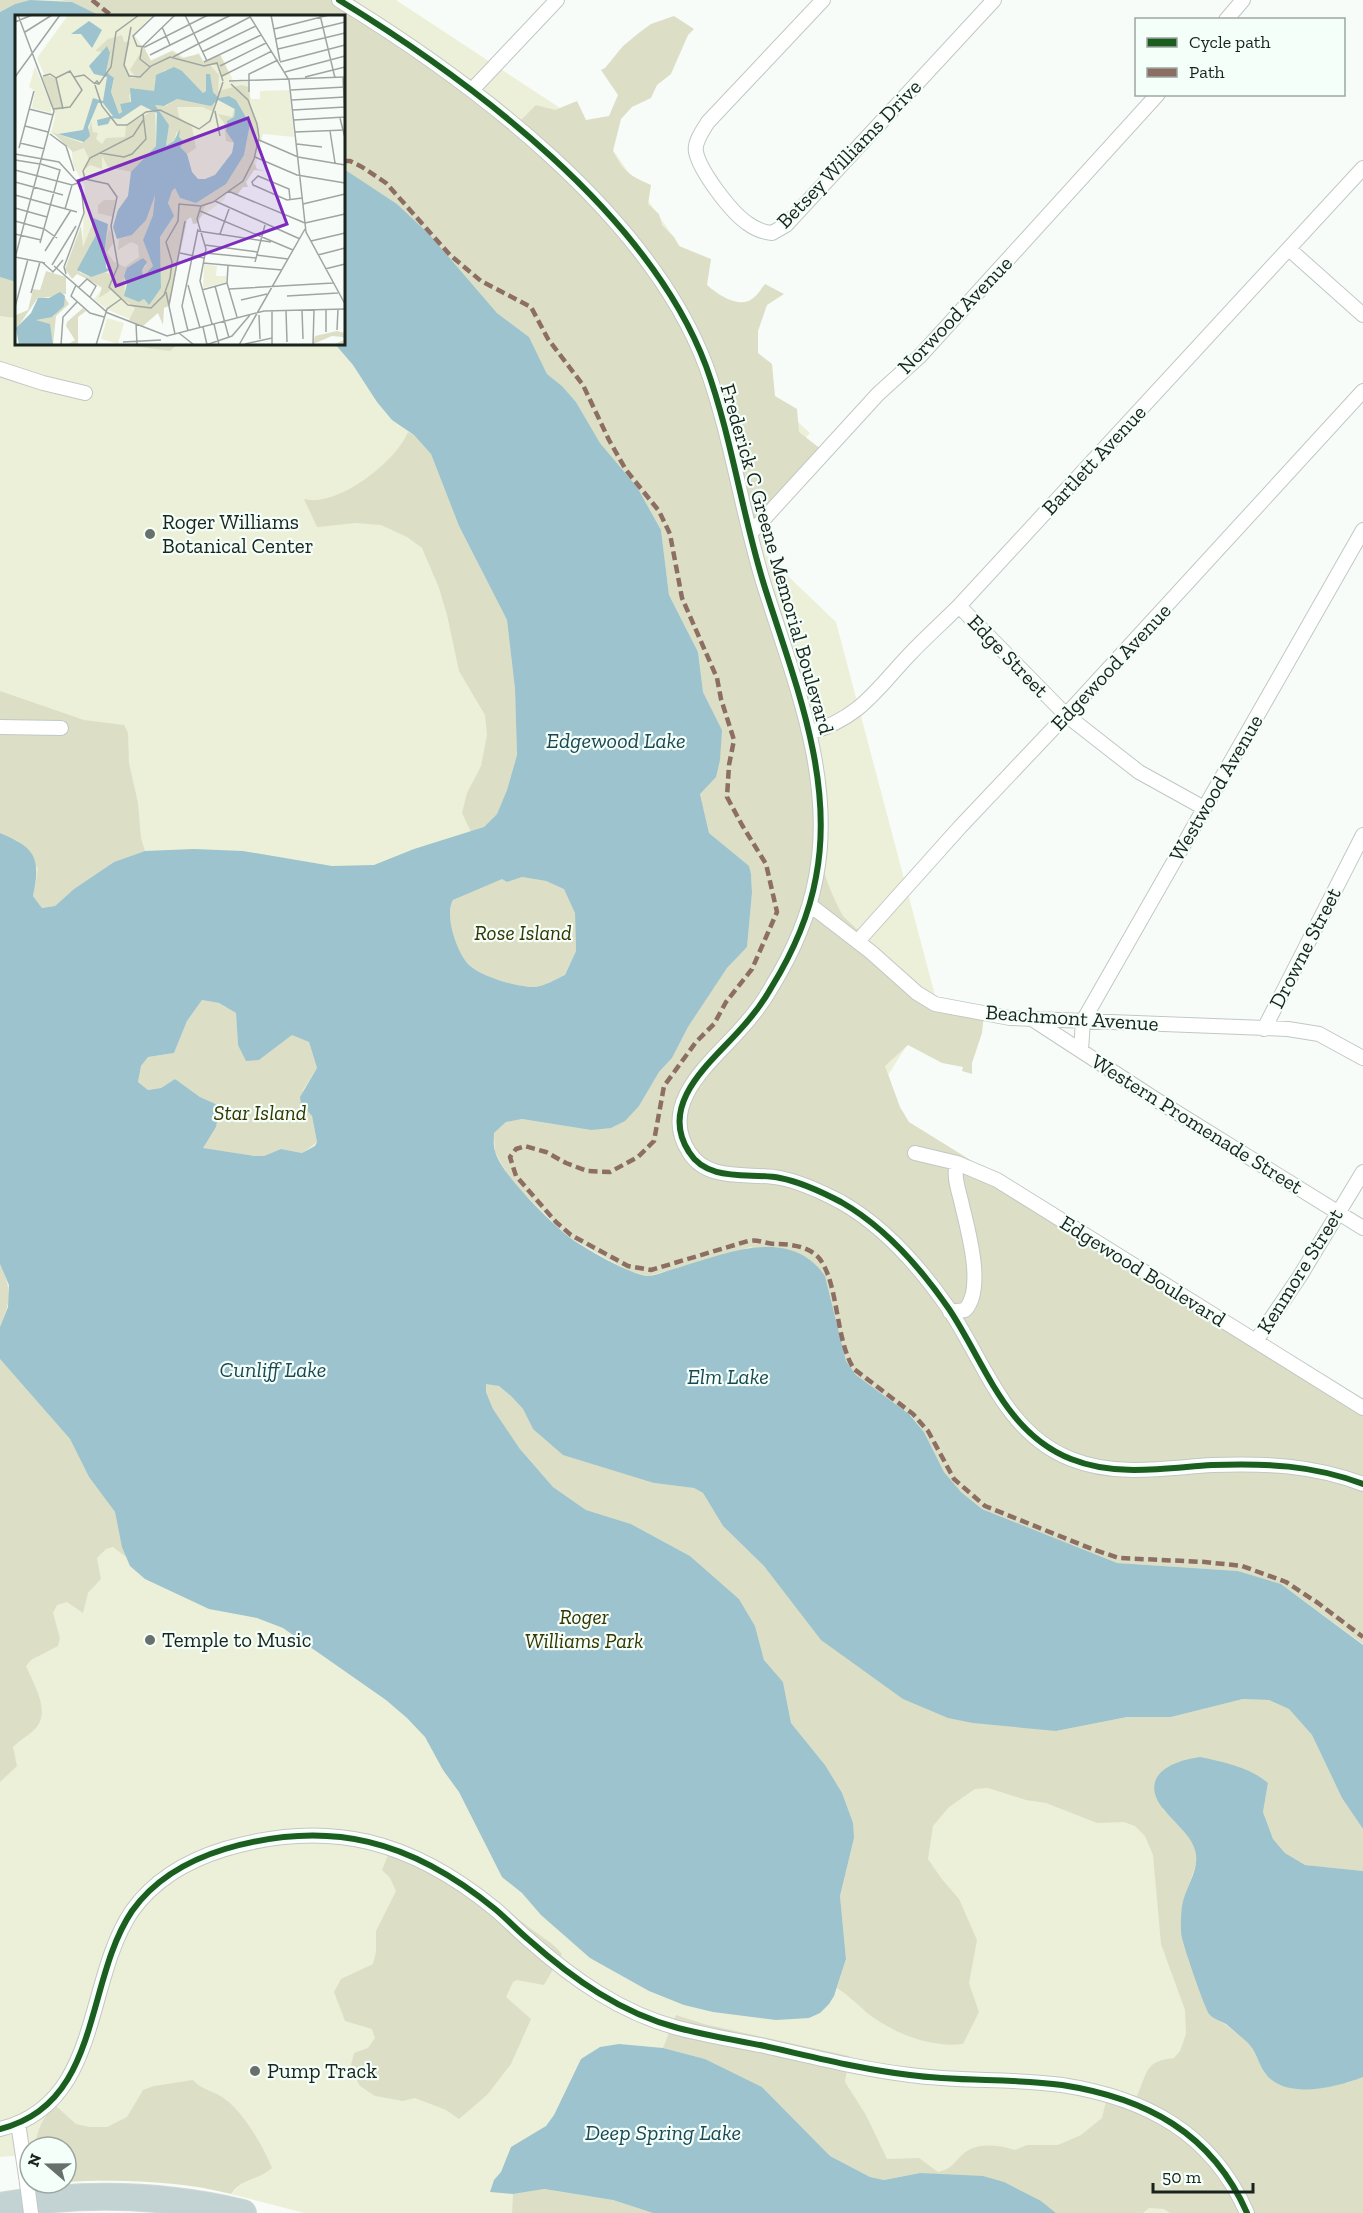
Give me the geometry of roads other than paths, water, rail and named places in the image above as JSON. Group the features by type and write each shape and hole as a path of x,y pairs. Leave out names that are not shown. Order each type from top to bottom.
{"highway":[{"path":"0,2205 28,2207 77,2197 129,2197 179,2201 243,2213"}],"street":[{"name":"Frederick C Greene Memorial Boulevard","path":"339,0 394,35 472,90 530,139 582,188 636,248 668,290 697,345 710,380 762,579 809,733 818,787 821,841 818,870 810,905 789,956 761,1005 703,1069 688,1091 681,1116 684,1143 692,1157 707,1170 787,1180 819,1192 853,1210 885,1234 901,1250 950,1312 1011,1414 1044,1444 1069,1458 1095,1466 1128,1470 1250,1464 1288,1465 1326,1472 1363,1484"},
{"path":"472,90 556,0"},
{"name":"Betsey Williams Drive","path":"823,0 708,122 700,133 695,149 705,175 740,217 758,230 772,233 786,225 994,0"},
{"path":"1228,18 1243,0"},
{"name":"Norwood Avenue","path":"750,534 872,401 928,347 1156,96"},
{"name":"Bartlett Avenue","path":"809,733 847,718 860,708 959,606 1363,168"},
{"path":"1289,249 1363,315"},
{"path":"0,369 85,393"},
{"name":"Edgewood Avenue","path":"858,941 960,827 1066,715 1363,391"},
{"name":"Westwood Avenue","path":"1081,1050 1083,1021 1363,530"},
{"name":"Edge Street","path":"959,606 1066,715 1139,772 1204,808"},
{"path":"0,727 61,728"},
{"name":"Drowne Street","path":"1264,1029 1363,835"},
{"name":"Beachmont Avenue","path":"810,905 858,941 928,1001 998,1016 1032,1019 1288,1029 1319,1034 1361,1052"},
{"name":"Western Promenade Street","path":"1032,1019 1363,1228"},
{"name":"Edgewood Boulevard","path":"915,1153 957,1163 997,1180 1363,1408"},
{"path":"950,1312 961,1312 969,1306 975,1287 968,1230 955,1176 957,1163"},
{"name":"Kenmore Street","path":"1256,1341 1300,1276 1363,1172"},
{"path":"0,2129 18,2123 49,2102 74,2069 86,2039 112,1949 133,1911 163,1880 201,1857 243,1844 284,1838 341,1837 384,1845 425,1861 450,1876 495,1910 592,1990 619,2006 662,2023 694,2032 887,2072 937,2078 1062,2085 1106,2095 1147,2110 1174,2123 1211,2154 1230,2179 1247,2213"},
{"path":"18,2123 28,2207"}],"water":[{"path":"30,0 72,2 99,15 15,15 15,282 0,277 0,12 15,4"},
{"path":"345,170 397,204 429,234 497,313 529,337 547,374 576,402 600,443 637,487 661,530 669,595 698,652 703,692 722,730 720,760 716,777 700,794 709,833 749,866 751,874 752,893 747,947 727,968 688,1027 672,1058 659,1072 639,1106 625,1121 611,1128 591,1130 522,1119 506,1122 494,1133 494,1149 506,1172 539,1209 569,1237 607,1260 639,1274 654,1275 715,1256 756,1248 775,1247 794,1251 811,1260 825,1276 846,1361 856,1375 909,1414 924,1432 944,1472 961,1492 982,1509 1117,1563 1238,1571 1281,1584 1363,1645 1363,1829 1342,1798 1312,1735 1289,1709 1269,1700 1243,1699 1171,1717 1127,1717 1056,1731 973,1723 948,1718 903,1699 821,1640 764,1566 723,1526 703,1493 694,1488 654,1483 563,1455 533,1429 523,1409 511,1396 499,1386 486,1384 486,1392 493,1409 520,1449 553,1487 586,1510 631,1524 690,1556 739,1599 755,1626 764,1660 783,1682 791,1723 825,1765 842,1793 853,1823 854,1838 840,1896 846,1959 834,1996 829,2004 820,2013 809,2018 776,2020 713,2012 684,2005 649,1991 590,1958 541,1915 522,1893 502,1877 459,1792 443,1770 425,1737 386,1700 283,1628 257,1618 209,1609 145,1579 130,1566 122,1547 115,1512 89,1477 70,1439 0,1359 0,1327 8,1307 9,1285 0,1264 0,833 21,844 33,856 36,872 33,896 42,908 55,906 74,889 114,862 145,851 194,849 243,851 332,866 374,865 414,849 484,827 497,814 517,755 515,689 507,620 459,526 431,454 414,435 392,420 377,402 353,365 336,345 345,345","holes":["522,877 546,881 564,889 575,913 576,951 565,975 547,984 528,987 500,980 469,965 460,952 453,934 450,915 453,900 502,879 507,882","202,1000 219,1003 236,1013 238,1045 246,1061 259,1060 292,1035 309,1042 317,1068 300,1097 301,1104 312,1116 317,1142 315,1146 302,1153 281,1149 264,1156 203,1148 216,1127 220,1106 200,1097 175,1079 161,1088 148,1090 138,1082 141,1066 148,1057 174,1053 187,1021"]},
{"path":"1200,1757 1244,1769 1268,1783 1263,1812 1273,1839 1285,1853 1305,1865 1363,1871 1363,2077 1326,2088 1285,2087 1274,2082 1265,2073 1247,2042 1207,2011 1190,1965 1181,1930 1182,1906 1196,1864 1195,1850 1185,1833 1163,1809 1154,1791 1155,1782 1162,1771 1181,1761"},
{"name":"Deep Spring Lake","path":"619,2044 663,2048 705,2059 762,2087 830,2156 870,2177 884,2180 920,2173 983,2176 1004,2182 1041,2201 1056,2213 653,2213 613,2200 544,2189 513,2194 490,2192 511,2147 546,2126 554,2115 581,2059 600,2047"}],"place":[{"name":"Roger Williams Botanical Center","path":"150,534"},
{"name":"Temple to Music","path":"150,1640"},
{"name":"Pump Track","path":"255,2071"}],"water label":[{"name":"Edgewood Lake","path":"616,740"},
{"name":"Cunliff Lake","path":"273,1369"},
{"name":"Elm Lake","path":"728,1376"}],"park label":[{"name":"Rose Island","path":"523,933"},
{"name":"Star Island","path":"260,1113"},
{"name":"Roger Williams Park","path":"584,1629"}]}
